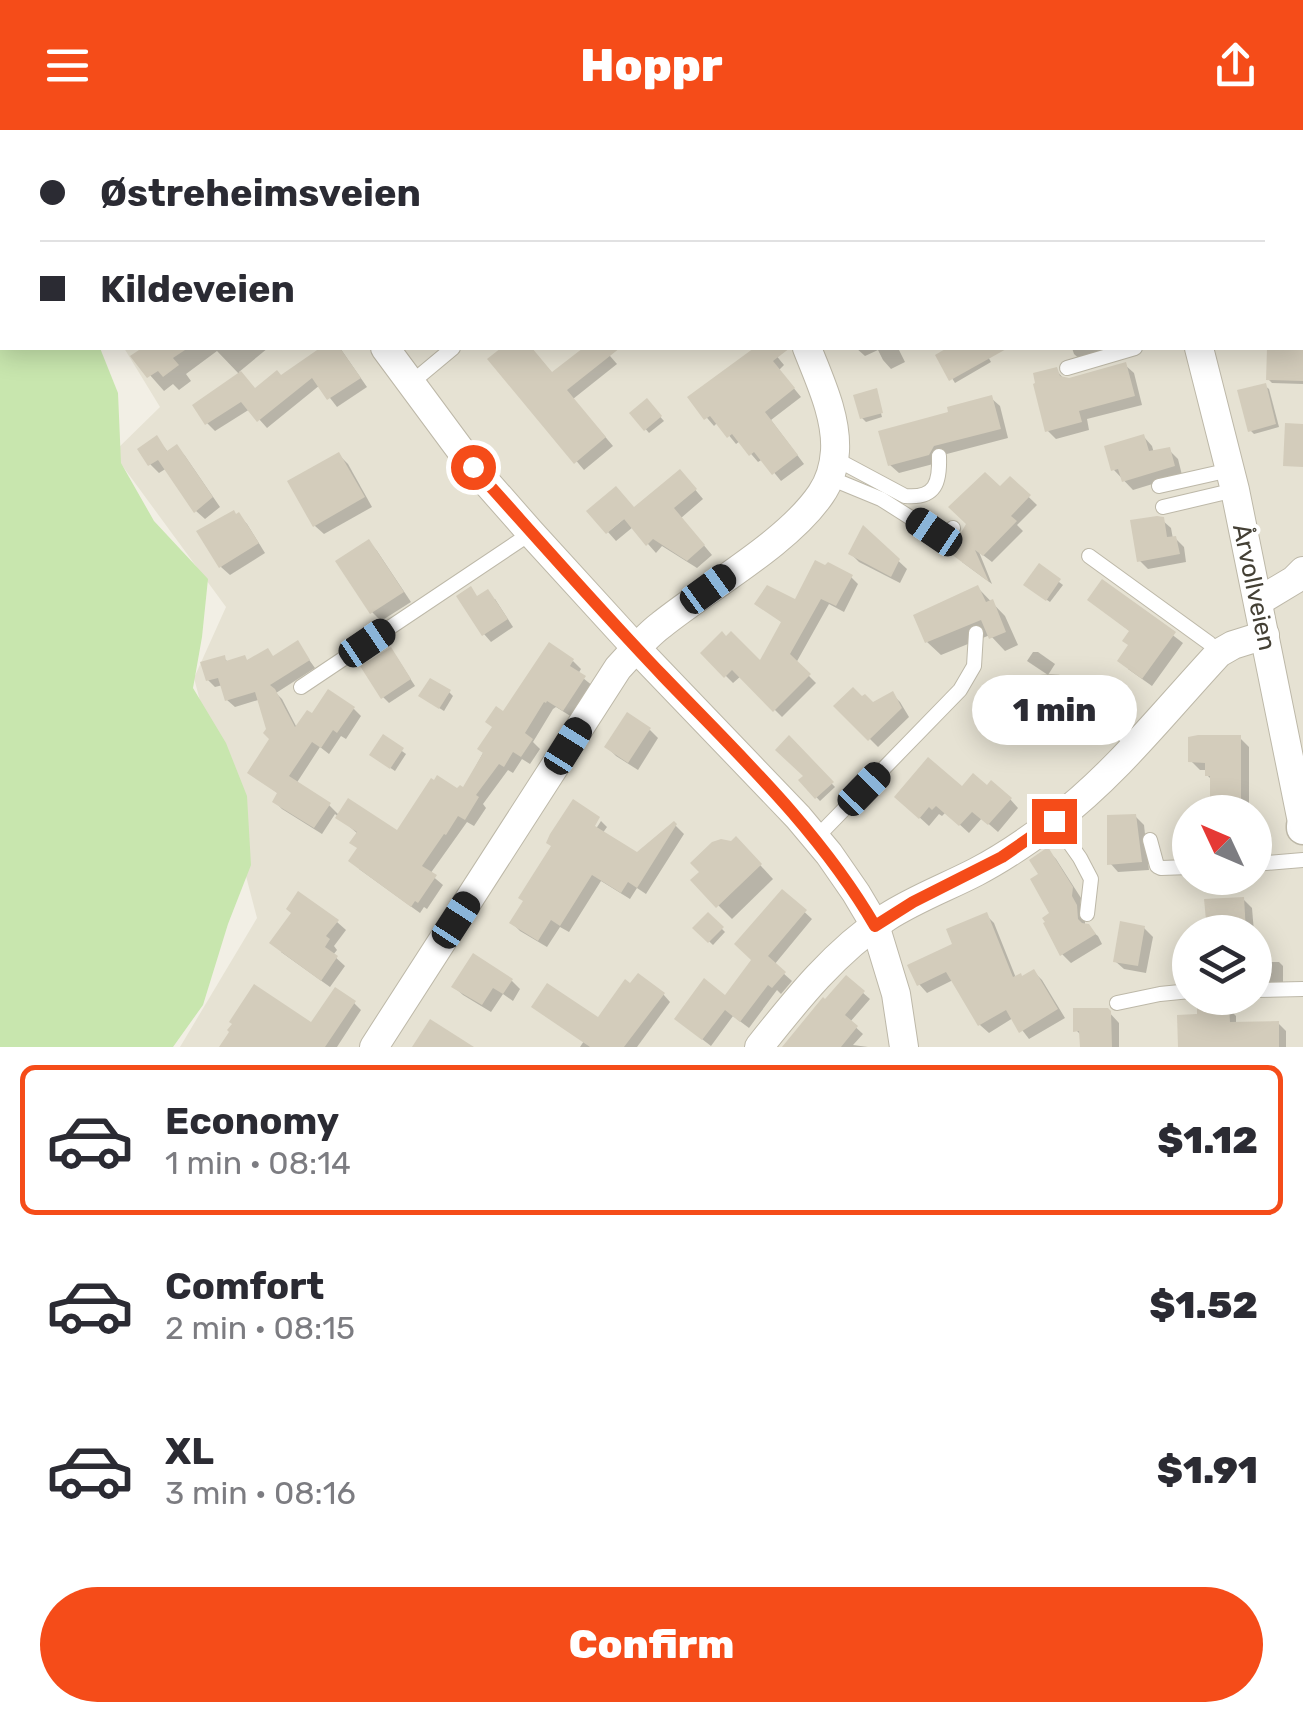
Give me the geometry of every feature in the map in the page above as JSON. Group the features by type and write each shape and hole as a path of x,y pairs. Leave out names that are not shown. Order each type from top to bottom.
{"street":[{"path":"387,350 473,467 636,648 816,838 856,892 875,926 896,994 904,1047"},
{"path":"374,1047 603,691 636,648 791,526 822,493 832,468 834,432 808,350"},
{"name":"Årvollveien","path":"1200,350 1232,480 1303,827"},
{"path":"1258,601 1303,571"},
{"path":"758,1047 845,949 913,902 1002,857 1054,821 1136,747 1219,653 1265,634"}],"lane":[{"path":"411,383 451,350"},
{"path":"1067,368 1128,350"},
{"path":"832,468 914,497 935,486 940,456"},
{"path":"832,468 934,532 944,534 953,528"},
{"path":"1159,486 1232,480"},
{"path":"1163,507 1232,480"},
{"path":"301,686 531,533"},
{"path":"1089,556 1219,653"},
{"path":"816,838 960,690 974,666 976,633"},
{"path":"1024,684 1065,684 1136,747"},
{"path":"1054,821 1088,870 1091,879 1087,914"},
{"path":"1150,840 1157,866 1172,866"},
{"path":"1272,863 1303,860"},
{"path":"1272,990 1303,989"},
{"path":"1117,1003 1172,993"}],"shaded area":[{"path":"125,350 1303,350 1303,1047 180,1047 257,918 194,678 226,607 113,453 160,407"}],"green space":[{"path":"0,350 101,350 118,393 121,463 154,521 208,579 193,688 226,743 247,796 251,865 203,1005 173,1047 0,1047"}],"building":[{"path":"139,350 185,350 173,358 179,365 163,377 158,371 147,378 130,356"},
{"path":"317,350 341,350 361,378 327,400 312,378 257,422 241,402 205,425 192,405 241,371 255,388 277,370 281,375"},
{"path":"498,350 534,350 552,372 580,350 617,350 567,390 606,437 574,464 487,359"},
{"path":"751,350 787,350 773,361 795,388 765,412 798,455 772,475 754,452 749,456 732,434 727,438 710,416 704,420 687,397"},
{"path":"944,350 1004,350 949,381 935,355"},
{"path":"1267,350 1303,350 1303,381 1266,380"},
{"path":"1126,362 1135,396 1079,411 1082,422 1045,432 1033,373 1057,367 1060,376 1069,378"},
{"path":"1266,383 1276,424 1248,432 1237,390"},
{"path":"877,388 883,413 860,419 853,395"},
{"path":"992,395 1001,429 934,446 929,455 888,466 878,431"},
{"path":"647,398 662,416 644,431 629,413"},
{"path":"1285,423 1303,424 1303,467 1283,466"},
{"path":"1144,434 1149,451 1170,447 1175,466 1122,482 1118,469 1111,471 1104,446"},
{"path":"157,435 167,451 177,444 213,497 194,513 158,460 148,466 137,449"},
{"path":"339,452 365,497 313,527 287,481"},
{"path":"680,469 697,489 674,508 705,545 687,561 653,539 646,546 624,519 606,534 586,511 616,486 634,507"},
{"path":"985,472 1000,486 1010,476 1031,495 1011,516 1017,521 983,556 975,550 989,582 951,554 966,524 948,507"},
{"path":"234,510 259,543 219,568 196,531"},
{"path":"1164,517 1167,537 1176,536 1180,554 1137,562 1130,520"},
{"path":"863,525 900,559 891,577 848,554"},
{"path":"369,539 404,592 370,614 335,561"},
{"path":"815,560 853,575 836,606 821,599 790,654 811,674 773,712 732,670 724,678 700,653 722,631 726,636 731,631 760,660 781,622 754,604 767,585 795,599"},
{"path":"1039,563 1061,579 1046,601 1023,585"},
{"path":"1102,579 1176,632 1142,679 1117,661 1128,645 1122,641 1129,631 1087,600"},
{"path":"978,585 986,602 993,599 1006,632 989,639 981,620 925,643 913,615"},
{"path":"471,586 477,596 488,589 508,619 482,636 456,596"},
{"path":"298,640 310,660 270,685 295,727 307,710 312,713 328,689 355,707 321,748 312,742 289,776 331,803 314,828 272,802 277,793 247,773 269,739 263,733 266,729 255,692 225,701 218,678 206,681 200,662 225,655 226,661 245,655 247,660 268,648 273,656"},
{"path":"549,642 574,659 570,666 586,676 563,711 544,702 525,733 533,739 521,757 513,752 504,767 499,764 476,795 479,797 465,820 458,816 444,834 422,866 437,875 411,907 348,861 357,848 349,843 357,832 335,818 348,798 397,830 431,778 434,780 437,775 457,788 463,787 483,753 477,749 492,727 485,722 496,706 503,711"},
{"path":"391,647 411,679 381,699 360,666"},
{"path":"430,678 451,690 439,709 418,696"},
{"path":"853,687 873,702 893,691 902,708 868,741 833,706"},
{"path":"1032,695 1040,712 1006,728 998,707"},
{"path":"627,712 651,728 628,763 604,747"},
{"path":"383,734 404,748 390,769 369,755"},
{"path":"789,735 834,782 815,799 798,780 803,776 775,750"},
{"path":"1241,735 1241,795 1210,795 1205,763 1188,762 1188,737"},
{"path":"928,757 962,786 973,773 987,785 991,780 1012,798 988,825 972,812 959,826 936,806 932,810 929,807 919,819 894,797"},
{"path":"573,799 600,817 595,826 637,852 674,821 677,824 637,888 628,882 621,893 592,875 560,926 551,920 538,941 509,923 523,901 518,898 551,846 546,843 550,834"},
{"path":"1136,814 1142,862 1107,865 1107,815"},
{"path":"736,836 762,864 716,908 690,880 699,872 690,863 712,842 731,841"},
{"path":"1048,847 1073,887 1078,919 1089,924 1096,934 1060,956 1043,923 1042,918 1049,913 1030,879 1038,874 1029,860"},
{"path":"782,889 807,910 768,956 786,972 772,988 768,985 740,1022 725,1010 702,1040 674,1019 704,978 725,995 751,960 734,944"},
{"path":"298,891 339,920 326,936 330,939 325,947 338,956 321,981 269,943 291,913 286,909"},
{"path":"1244,897 1245,915 1206,915 1204,899"},
{"path":"708,912 724,927 708,943 692,928"},
{"path":"987,912 1013,977 1034,969 1058,1009 1019,1033 1006,1010 978,1026 946,972 917,986 907,965 952,944 946,929"},
{"path":"1120,921 1145,926 1138,966 1113,962"},
{"path":"473,953 513,979 503,994 493,988 482,1005 451,987"},
{"path":"638,973 665,993 624,1047 590,1047 531,1007 547,983 598,1017 625,979 630,983"},
{"path":"846,975 865,991 845,1015 858,1026 841,1047 782,1047 823,997"},
{"path":"254,984 311,1022 335,987 356,1001 325,1047 219,1047 229,1032 229,1022"},
{"path":"1073,1008 1111,1011 1112,1047 1080,1047 1079,1031 1073,1032"},
{"path":"1177,1015 1230,1015 1230,1022 1279,1021 1279,1047 1178,1047"},
{"path":"430,1019 474,1047 412,1047"}],"route":[{"path":"473,467 636,648 798,817 856,892 875,926 913,902 977,872 1054,821"}]}
